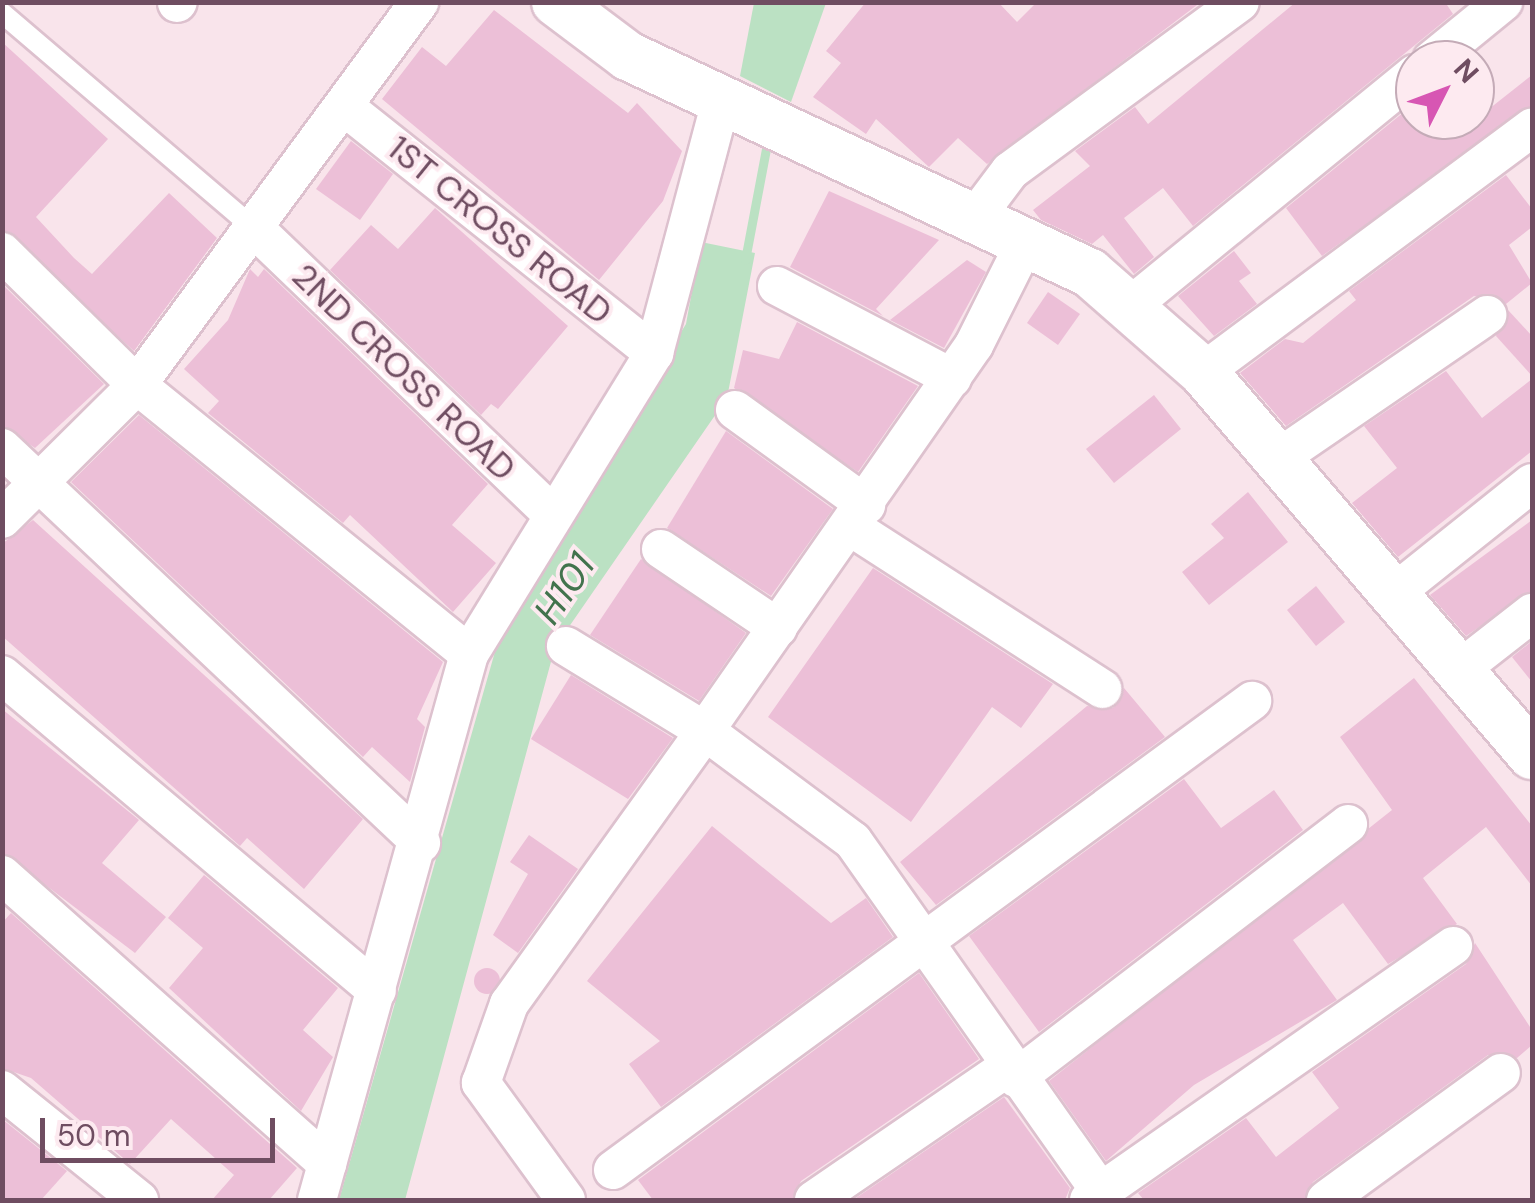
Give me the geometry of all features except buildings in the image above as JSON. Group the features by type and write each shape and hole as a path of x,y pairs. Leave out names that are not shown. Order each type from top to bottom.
{"street":[{"path":"2,519 137,386 346,108 419,2"},
{"path":"556,2 628,56 1090,272 1203,372 1532,755"},
{"path":"974,219 1010,171 1240,2"},
{"path":"1456,40 1503,2"},
{"path":"1129,307 1395,90"},
{"path":"317,1200 421,843 469,654 654,353 721,102"},
{"name":"1ST CROSS ROAD","path":"346,108 654,353"},
{"path":"1203,372 1532,128"},
{"name":"2ND CROSS ROAD","path":"255,229 552,514"},
{"path":"566,1200 482,1083 509,1004 859,516 952,378 1026,243"},
{"path":"2,252 137,386 469,654"},
{"path":"777,286 952,378"},
{"path":"1277,458 1488,315"},
{"path":"735,410 859,516 1102,689"},
{"path":"2,448 36,486 421,843"},
{"path":"1393,594 1532,483"},
{"path":"661,549 778,628"},
{"path":"1459,670 1532,613"},
{"path":"566,646 705,731 853,840 1099,1198 1453,946"},
{"path":"2,675 376,991"},
{"path":"613,1170 926,946 1252,701"},
{"path":"814,1200 1012,1072 1348,824"},
{"path":"2,875 326,1164"},
{"path":"1326,1200 1501,1073"},
{"path":"2,1090 116,1193"}],"lane":[{"path":"2,13 255,229"}],"water":[{"path":"754,3 826,3 791,102 740,76"},
{"path":"701,242 755,253 727,398 555,647 405,1200 339,1200 504,620 686,324"}],"waterway":[{"name":"H101","path":"745,260 768,138"}]}
